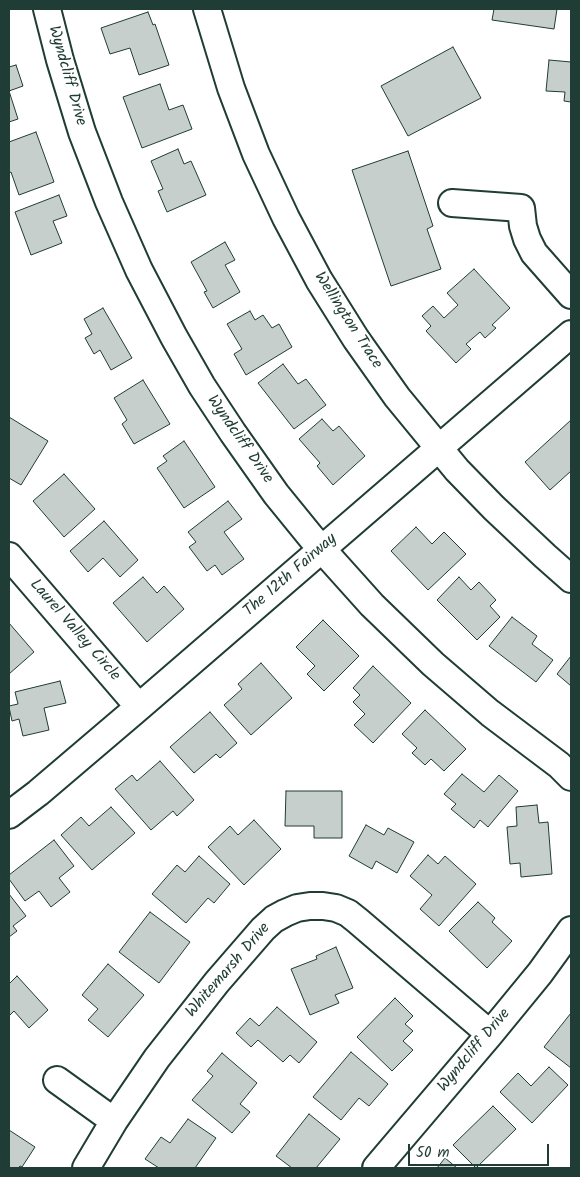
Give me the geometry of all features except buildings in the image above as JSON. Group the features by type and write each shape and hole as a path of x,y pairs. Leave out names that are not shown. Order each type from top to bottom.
{"street":[{"name":"Wyndcliff Drive","path":"47,9 82,132 109,202 139,270 174,337 202,386 233,433 276,494 322,550 372,605 433,664 490,713 559,765 571,777"},
{"name":"Wellington Trace","path":"207,9 231,88 256,154 286,218 319,280 356,339 397,397 439,449 494,508 571,578"},
{"path":"452,203 521,208 523,226 534,253 571,295"},
{"name":"The 12th Fairway","path":"9,815 38,793 140,706 571,334"},
{"name":"Laurel Valley Circle","path":"9,556 140,706"},
{"name":"Whitemarsh Drive","path":"86,1168 114,1121 157,1058 217,982 263,929 274,919 297,908 323,906 336,908 348,913 490,1034"},
{"name":"Wyndcliff Drive","path":"376,1168 490,1034 571,930"},
{"path":"57,1080 114,1121"}]}
